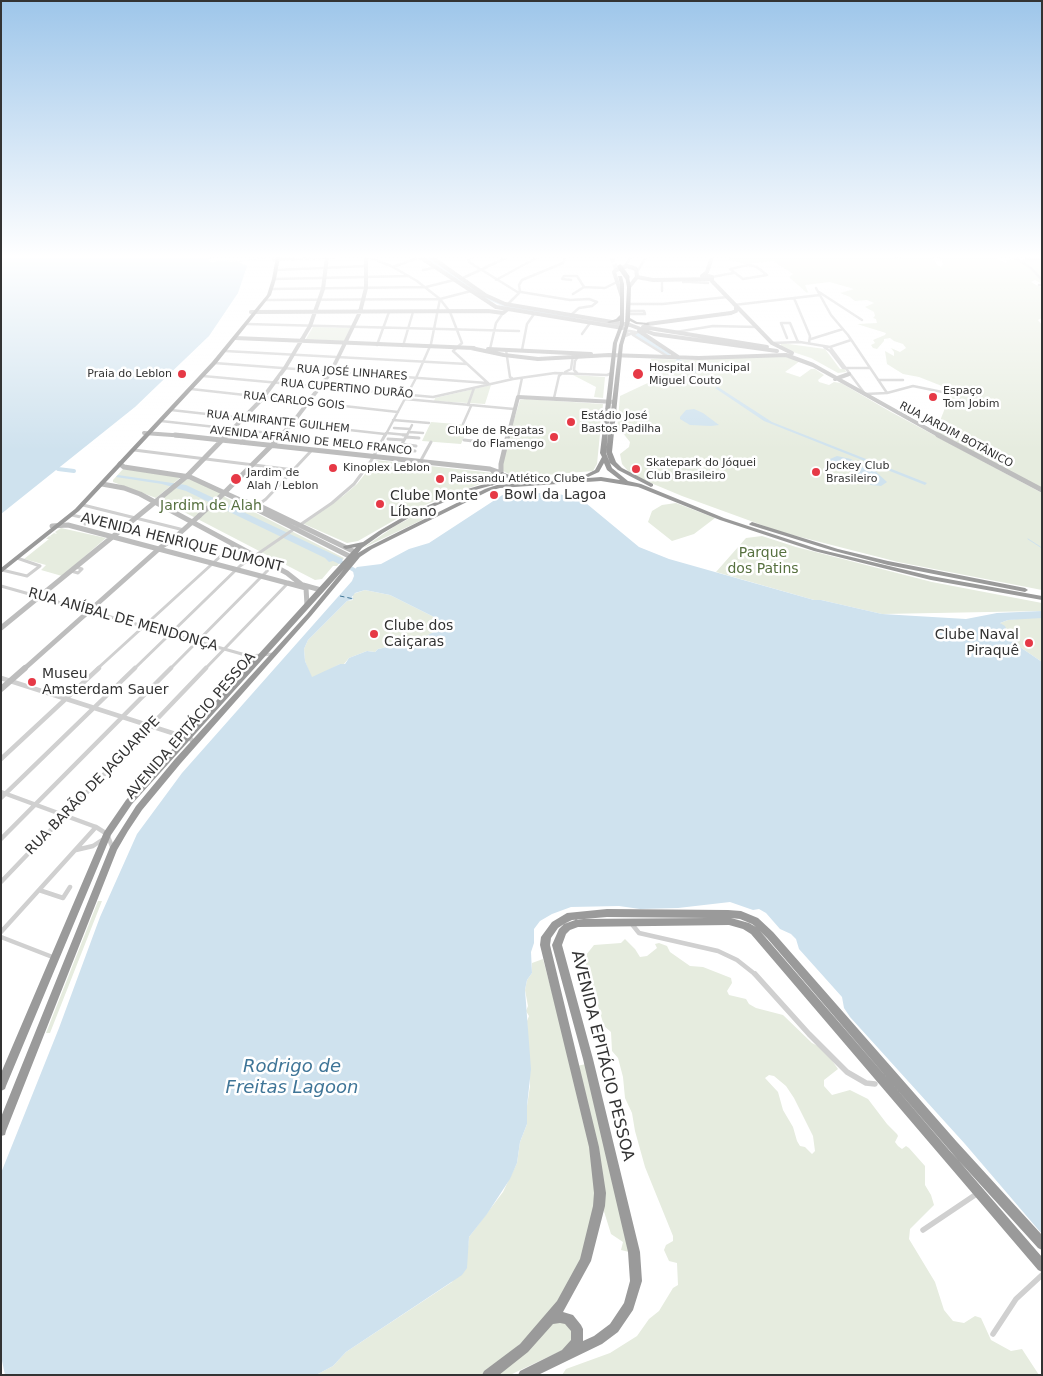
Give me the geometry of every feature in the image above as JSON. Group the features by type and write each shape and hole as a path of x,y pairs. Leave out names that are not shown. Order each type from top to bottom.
{"highway":[{"path":"2,568 61,524 82,505 111,471 110,469 147,432 245,321"},
{"path":"2,568 70,511 134,450 147,432 161,421 203,376 248,321"},
{"path":"625,321 612,372 609,452 611,459 624,472 651,485 738,519 834,552"},
{"path":"629,321 636,323 643,330"},
{"path":"235,338 233,337 239,330 238,328"},
{"path":"588,475 597,471 604,458 617,353"},
{"path":"604,458 609,469 618,477 628,482 756,531 834,552 1042,598"},
{"path":"501,476 518,480 588,475 618,477 651,485"},
{"path":"353,557 363,544 412,514 436,503 492,483 501,476"},
{"path":"487,490 501,476"},
{"path":"353,557 487,490 507,484 584,479 628,482"},
{"path":"436,503 435,507 439,510 450,509"},
{"path":"412,514 424,516 423,522"},
{"path":"346,547 363,544"},
{"name":"AVENIDA EPITÁCIO PESSOA","path":"1,1131 113,849 129,822 158,784 331,589 353,557"},
{"name":"AVENIDA EPITÁCIO PESSOA","path":"1,1086 107,834 147,780 320,590 343,570"},
{"path":"938,576 1042,593"},
{"path":"320,590 331,589"},
{"path":"162,764 160,769 165,770 178,761"},
{"path":"147,780 161,773 163,775 158,784"},
{"path":"80,897 86,899 94,896"},
{"path":"73,914 82,904 87,904 90,907"},
{"name":"AVENIDA EPITÁCIO PESSOA","path":"488,1375 524,1348 551,1318 585,1261 596,1223 600,1193 594,1147 546,951 546,937 560,920 570,916 636,918 742,915 755,921 965,1168 1042,1244"},
{"name":"AVENIDA EPITÁCIO PESSOA","path":"524,1375 598,1340 620,1321 629,1306 636,1281 634,1252 588,1058 557,946 562,932 572,924 618,918"},
{"path":"14,1054 20,1058 31,1053"},
{"name":"AVENIDA EPITÁCIO PESSOA","path":"965,1168 978,1193 1042,1266"},
{"path":"551,1318 569,1319 577,1329 577,1342 563,1357"}],"main road":[{"path":"1,628 187,476 263,397 294,355 312,321"},
{"path":"1,690 161,549 166,548 172,540 220,498 273,446 322,387 339,358 357,321"},
{"path":"579,321 590,323 611,321"},
{"path":"605,321 615,321"},
{"path":"627,321 643,330 672,353 682,358"},
{"path":"643,330 681,321"},
{"path":"751,321 772,343 794,354"},
{"path":"643,330 700,341 765,349"},
{"path":"643,330 676,332 784,353"},
{"path":"235,338 617,353 682,358 784,353"},
{"path":"700,341 708,338"},
{"path":"752,356 761,354 772,343"},
{"path":"471,348 532,359 575,358 617,353"},
{"name":"RUA JARDIM BOTÂNICO","path":"784,353 794,354 1042,490"},
{"name":"RUA JARDIM BOTÂNICO","path":"784,353 813,365 837,378"},
{"path":"837,378 849,374"},
{"path":"501,476 503,445 518,397 611,401"},
{"name":"AVENIDA AFRÂNIO DE MELO FRANCO","path":"147,432 492,469 501,476"},
{"path":"120,464 124,467 187,476 299,524 346,547 353,557"},
{"name":"AVENIDA AFRÂNIO DE MELO FRANCO","path":"476,468 497,473 498,478 492,483"},
{"path":"103,481 129,490 234,544 304,586 320,590"},
{"path":"258,505 255,507 256,509 353,557"},
{"name":"AVENIDA HENRIQUE DUMONT","path":"52,526 61,524 304,586"},
{"path":"289,582 295,579"},
{"path":"304,586 307,605"}],"street":[{"path":"377,344 386,321"},
{"path":"403,346 410,321"},
{"path":"3,795 237,569 253,555 347,492 362,475 408,395 430,346 437,321"},
{"path":"454,321 462,343 453,351 489,384 562,373 607,375 612,372"},
{"path":"490,349 497,321"},
{"path":"522,350 529,321"},
{"path":"804,321 811,337 810,343"},
{"path":"836,321 887,393"},
{"path":"582,334 590,323"},
{"path":"787,338 781,323 790,323 798,342"},
{"path":"246,324 519,331"},
{"path":"676,332 713,326 757,327"},
{"path":"811,337 818,337 843,329"},
{"path":"643,330 633,335 662,354 669,356 672,353"},
{"path":"772,343 798,342 830,347 851,340"},
{"path":"792,342 827,349 841,368 869,368"},
{"path":"830,347 864,394 887,393 913,386 952,394"},
{"path":"506,350 510,377 513,379"},
{"path":"224,351 467,364"},
{"path":"569,352 575,358 574,371 579,374"},
{"path":"554,398 559,376 571,369 575,358 580,353"},
{"path":"655,357 662,354"},
{"name":"RUA JOSÉ LINHARES","path":"214,363 489,384"},
{"name":"RUA CUPERTINO DURÃO","path":"203,376 433,397 489,384"},
{"path":"518,397 522,378"},
{"path":"878,380 903,380"},
{"path":"463,424 474,388"},
{"name":"RUA CARLOS GOIS","path":"191,389 398,412"},
{"path":"443,403 447,394"},
{"path":"431,402 433,397"},
{"path":"405,400 514,409"},
{"name":"RUA ALMIRANTE GUILHEM","path":"171,410 407,435"},
{"path":"393,420 429,423"},
{"path":"161,421 234,429"},
{"path":"412,425 400,449 416,451"},
{"path":"394,428 407,435 419,438"},
{"path":"241,442 250,431 261,432"},
{"path":"388,439 423,433"},
{"path":"464,440 503,445"},
{"path":"420,462 431,442"},
{"path":"386,445 416,446"},
{"path":"134,450 294,470"},
{"path":"258,505 266,499 312,450"},
{"path":"82,505 184,530"},
{"path":"72,515 89,519 85,524"},
{"path":"1,760 212,562 234,544"},
{"path":"2,568 27,576 40,566 17,558"},
{"path":"1,839 273,566"},
{"name":"RUA BARÃO DE JAGUARIPE","path":"1,882 289,582"},
{"name":"RUA ANÍBAL DE MENDONÇA","path":"1,586 249,656 274,654"},
{"path":"1,678 186,737 192,740 194,745"},
{"path":"3,795 36,804 96,827 107,834 113,849"},
{"path":"1,932 96,827"},
{"path":"76,850 93,846 107,834"},
{"path":"40,890 63,898 70,886"},
{"path":"636,918 634,930 638,933 718,951 737,960 753,972 803,1029 847,1072 866,1083 875,1084"},
{"path":"1,937 55,958"},
{"path":"922,1230 978,1193"},
{"path":"993,1334 1016,1298 1042,1275"}],"green space":[{"path":"877,321 1039,321 1042,325 1042,488 937,433 935,429 938,426 952,390 919,377 903,374 887,364 885,351 894,356 891,348 900,352 906,348 903,344 890,338 884,339 877,349 873,348 871,345 875,343 873,340 886,333 857,324 877,323"},
{"path":"313,327 352,328 345,341 306,339"},
{"path":"781,343 825,349 840,369 845,369 846,372 838,373 811,358 790,351 781,346"},
{"name":"Jockey Club Brasileiro","path":"781,355 800,361 785,372 800,377 811,369 815,369 824,375 818,380 819,382 829,385 834,382 841,383 1042,493 1042,590 898,562 781,532 682,496 639,478 628,471 622,464 620,454 629,447 630,442 622,432 617,430 620,396 654,380 651,359 699,360"},
{"path":"573,375 605,377 603,398 594,397 596,387"},
{"path":"491,385 485,404 434,401 435,398"},
{"name":"Clube de Regatas do Flamengo","path":"520,400 603,404 597,464 593,471 521,477 503,471 501,468"},
{"path":"431,422 469,425 461,444 422,441"},
{"name":"Clube Monte Líbano","path":"376,460 493,473 496,476 492,480 446,496 407,513 358,541 347,543 304,524 304,522 343,496 357,484"},
{"path":"123,469 181,477 156,498 113,482"},
{"name":"Jardim de Alah","path":"186,479 196,481 223,493 225,497 344,558 337,566 333,566 322,579 315,580 161,500"},
{"path":"676,503 715,518 694,534 672,541 648,522 652,511 662,505"},
{"path":"420,515 424,517 422,520 363,548 395,526 414,516"},
{"path":"61,528 106,538 62,576 41,570 46,565 24,559 49,539 46,539 49,536 52,537 50,536 54,533 57,534 55,532"},
{"name":"Parque dos Patins","path":"762,536 796,547 932,582 1042,603 1042,611 882,614 814,600 716,572 746,538"},
{"name":"Clube dos Caiçaras","path":"365,590 390,595 436,618 442,624 441,629 417,641 378,649 375,652 367,651 349,658 344,664 311,677 305,661 304,649 308,640 347,601 353,600 353,594"},
{"name":"Clube Naval Piraquê","path":"1026,618 1042,618 1042,662 1020,647 1000,623"},
{"path":"98,901 102,901 50,1033 46,1033"},
{"path":"625,939 640,957 647,956 657,948 655,944 659,943 667,946 670,952 690,966 703,967 731,978 732,983 727,991 729,995 746,999 749,1004 756,1008 783,1015 812,1043 824,1049 838,1069 824,1080 824,1086 832,1095 850,1090 868,1099 897,1134 895,1142 898,1146 902,1149 906,1146 909,1148 925,1166 925,1185 934,1205 910,1229 909,1239 935,1282 944,1310 953,1321 964,1323 975,1316 981,1318 991,1340 1011,1351 1022,1349 1039,1375 562,1375 566,1369 610,1353 637,1336 649,1319 659,1311 673,1288 678,1285 677,1263 669,1261 664,1250 666,1245 673,1241 673,1236 645,1167 632,1113 625,1098 623,1077 618,1058 612,1051 611,1032 604,1026 585,961 586,955 594,945 621,943","holes":["769,1075 774,1076 786,1086 794,1098 813,1136 815,1151 812,1154 805,1147 800,1146 793,1127 783,1110 778,1092 765,1078"]},
{"path":"543,959 594,1149 595,1210 580,1263 559,1301 538,1327 501,1362 481,1375 316,1375 333,1366 346,1352 452,1282 468,1247 469,1237 503,1192 517,1163 520,1142 527,1124 530,1086 527,1021 529,1016 526,1011 528,1006 525,990 527,980 532,973 532,963"},
{"path":"586,1064 629,1252 621,1250 623,1242 611,1234 602,1205 577,1066"},
{"path":"555,1322 565,1322 574,1331 571,1346 510,1375 495,1375"}],"water":[{"path":"1,321 219,321 209,336 135,407 1,514"},
{"path":"718,387 772,422 927,483 925,485 764,421 715,388"},
{"path":"694,409 719,425 690,425 680,419 686,410"},
{"path":"837,456 851,459 861,467 874,470 887,482 881,486 871,485 850,471 830,463 830,459"},
{"path":"118,475 186,485 343,559 339,564 333,561 329,562 325,558 186,491 162,484 116,477"},
{"name":"Rodrigo de Freitas Lagoon","path":"554,493 581,499 639,547 669,559 814,600 882,614 966,619 997,613 1042,611 1042,618 1008,620 1000,623 1005,626 1009,635 1020,647 1042,662 1042,1234 965,1144 850,1017 844,1008 842,997 799,949 796,939 791,934 780,929 766,913 759,909 753,910 730,902 678,908 571,907 540,921 534,929 534,943 531,952 532,973 527,980 525,990 531,1069 527,1124 520,1142 517,1163 510,1179 469,1237 467,1268 462,1275 346,1352 333,1366 316,1375 5,1375 1,1356 1,1173 59,1028 100,917 137,834 182,773 352,581 353,571 357,567 381,564 409,549 429,543 504,494","holes":["365,590 390,595 436,618 441,623 441,628 417,641 378,649 375,652 367,651 349,658 345,664 340,664 312,677 305,661 304,649 308,640 347,601 354,599 352,597 355,593"]}],"waterway":[{"path":"635,333 668,355"},
{"path":"678,361 694,371"},
{"path":"58,469 74,471"},
{"path":"1028,539 1042,548"},
{"path":"336,559 354,570"}],"ferry route":[{"path":"340,596 354,599"}],"place":[{"name":"Praia do Leblon","path":"182,374"},
{"name":"Hospital Municipal Miguel Couto","path":"638,374"},
{"name":"Espaço Tom Jobim","path":"933,397"},
{"name":"Estádio José Bastos Padilha","path":"571,422"},
{"name":"Clube de Regatas do Flamengo","path":"554,437"},
{"name":"Kinoplex Leblon","path":"333,468"},
{"name":"Skatepark do Jóquei Club Brasileiro","path":"636,469"},
{"name":"Jockey Club Brasileiro","path":"816,472"},
{"name":"Jardim de Alah / Leblon","path":"236,479"},
{"name":"Paissandu Atlético Clube","path":"440,479"},
{"name":"Bowl da Lagoa","path":"494,495"},
{"name":"Clube Monte Líbano","path":"380,504"},
{"name":"Clube dos Caiçaras","path":"374,634"},
{"name":"Clube Naval Piraquê","path":"1029,643"},
{"name":"Museu Amsterdam Sauer","path":"32,682"}]}
